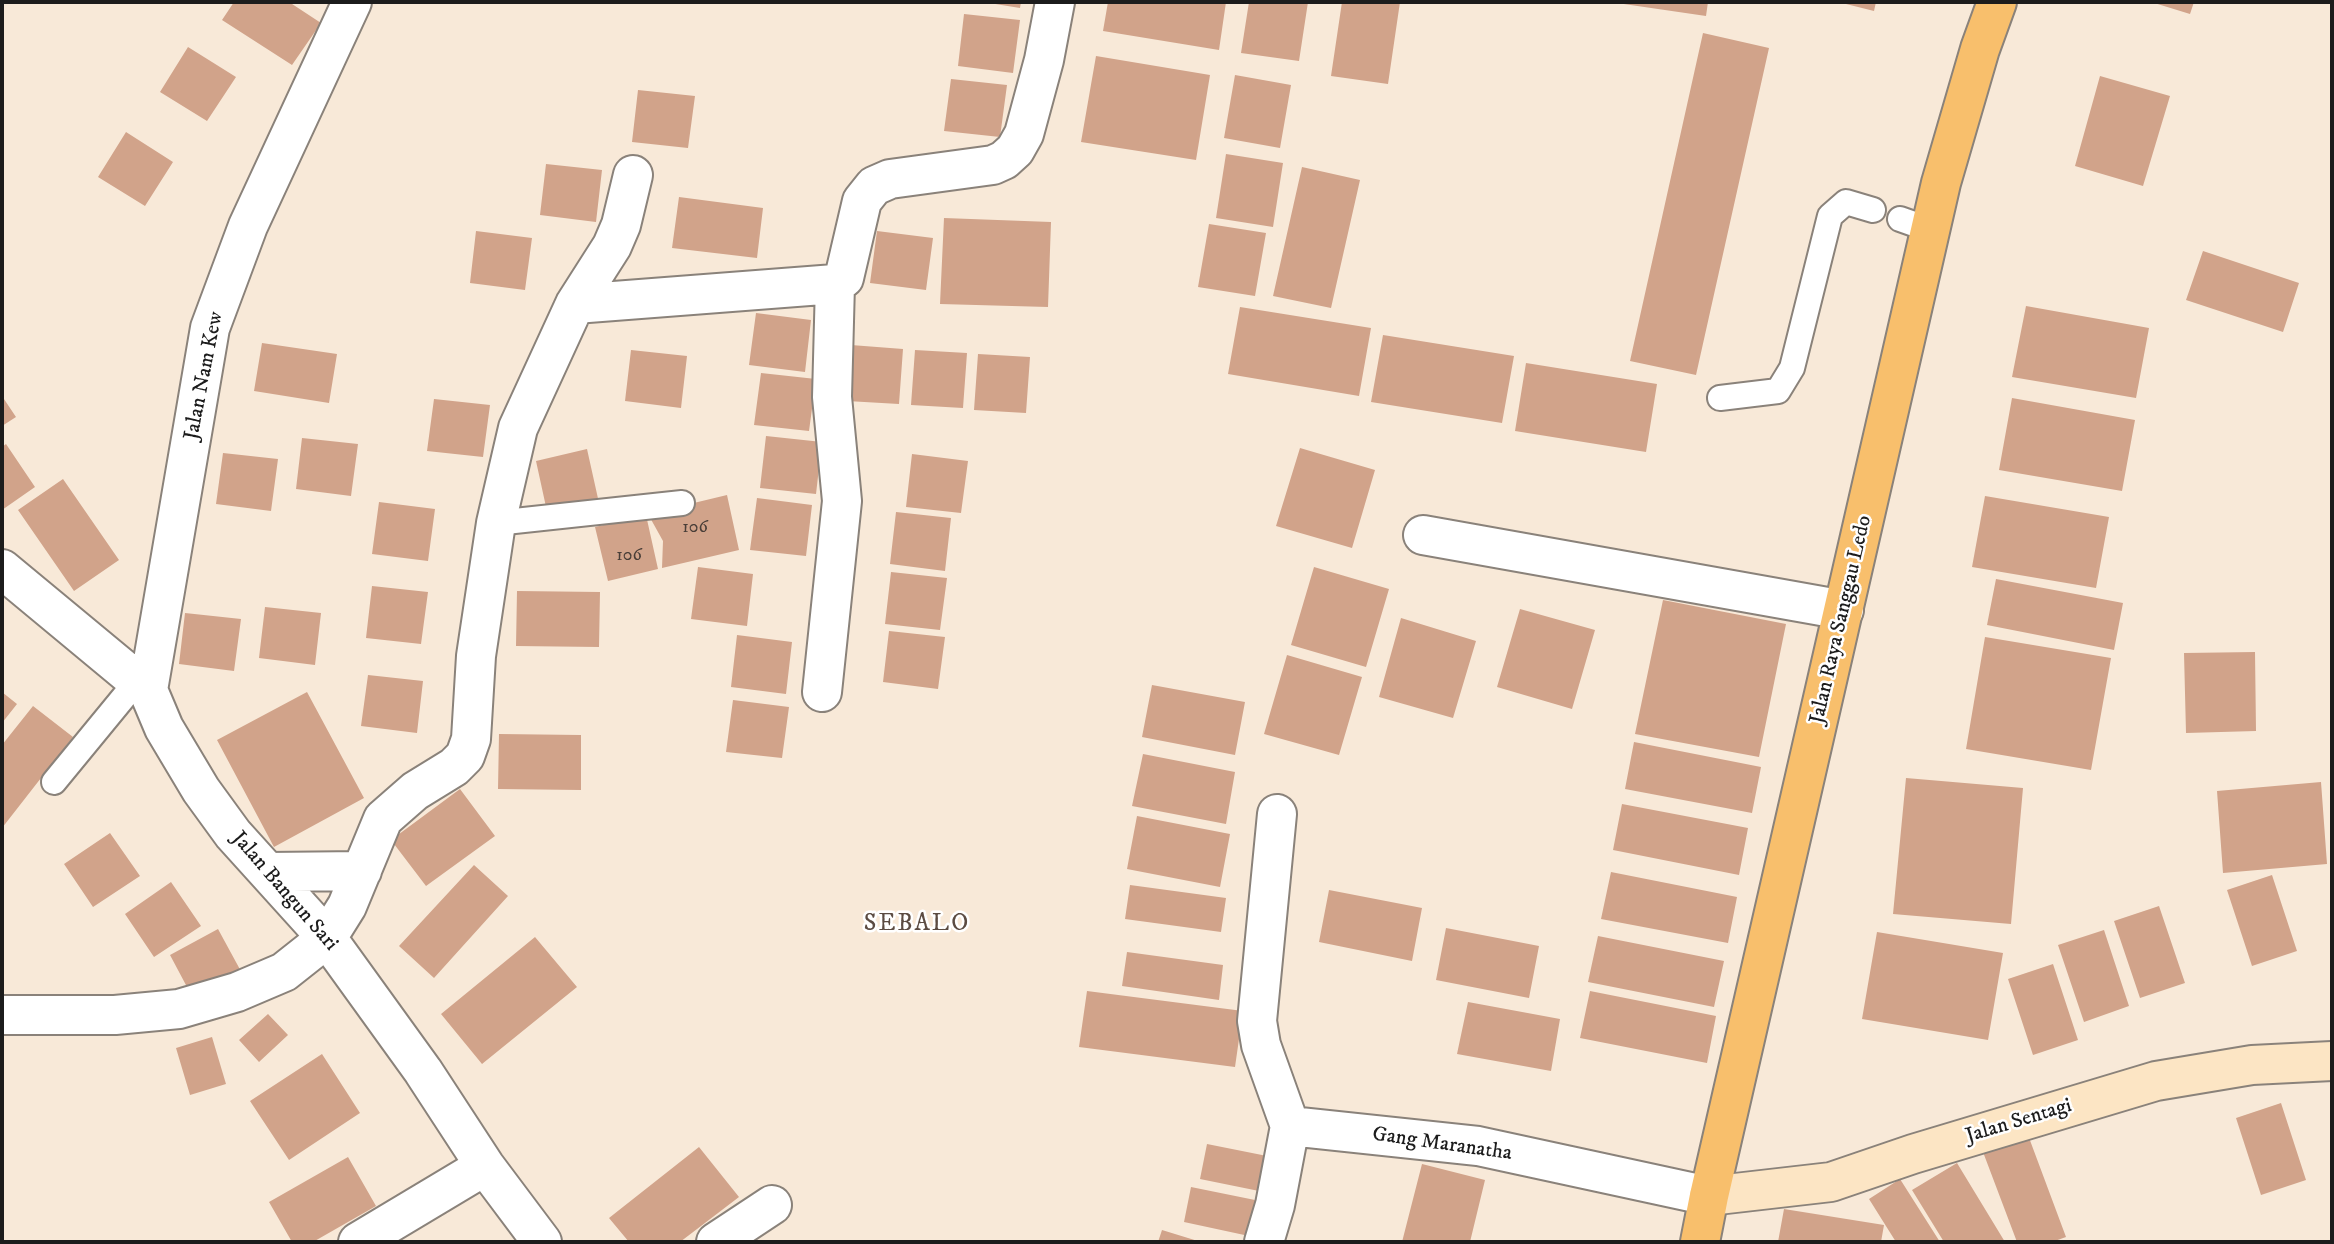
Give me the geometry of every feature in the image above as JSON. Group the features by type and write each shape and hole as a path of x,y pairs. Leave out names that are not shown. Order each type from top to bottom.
{"highway":[{"name":"Jalan Raya Sanggau Ledo","path":"1700,1242 1844,610 1915,225 1953,141 1997,2"}],"main road":[{"name":"Jalan Sentagi","path":"1709,1196 1831,1182 1913,1154 2156,1081 2252,1065 2332,1060"}],"street":[{"name":"Jalan Nam Kew","path":"143,685 210,328 248,226 352,2"},
{"path":"575,304 835,284 844,278 862,201 874,186 890,179 993,165 1015,150 1024,134 1045,60 1055,2"},
{"path":"2,1014 115,1015 179,1009 237,992 284,972 327,938 348,906 383,819 415,791 454,767 466,756 471,739 476,656 496,523 518,428 575,304 612,246 621,225 633,175"},
{"path":"822,692 842,501 832,397 835,284"},
{"path":"1423,535 1844,610"},
{"name":"Jalan Bangun Sari","path":"2,569 143,685 164,728 201,790 233,834 327,938 424,1071 485,1166 542,1242"},
{"path":"1264,1242 1275,1205 1290,1126 1261,1045 1257,1021 1277,814"},
{"path":"268,872 362,871"},
{"name":"Gang Maranatha","path":"1290,1126 1478,1146 1709,1196"},
{"path":"358,1242 485,1166"},
{"path":"716,1242 772,1205"}],"lane":[{"path":"1720,398 1778,391 1792,368 1830,216 1846,202 1873,210"},
{"path":"496,523 682,503"},
{"path":"54,782 143,685"}],"building":[{"path":"234,2 289,2 321,23 292,65 222,20"},
{"path":"983,2 1021,2 1020,8"},
{"path":"1108,2 1226,2 1219,50 1103,31"},
{"path":"1249,2 1308,2 1299,61 1241,53"},
{"path":"1342,2 1400,2 1388,84 1331,76"},
{"path":"1610,2 1708,2 1706,16"},
{"path":"1838,2 1876,2 1874,11"},
{"path":"2151,2 2194,2 2190,14"},
{"path":"964,14 1020,20 1013,73 958,66"},
{"path":"1703,33 1769,48 1696,375 1630,361"},
{"path":"188,47 236,77 207,121 160,92"},
{"path":"1096,56 1210,75 1196,160 1081,142"},
{"path":"1235,75 1291,85 1280,148 1224,138"},
{"path":"2100,76 2170,96 2143,186 2075,166"},
{"path":"951,79 1007,85 1000,137 944,131"},
{"path":"638,90 695,96 688,148 632,142"},
{"path":"126,132 173,162 145,206 98,177"},
{"path":"1226,154 1283,163 1273,227 1216,218"},
{"path":"546,164 602,170 596,222 540,215"},
{"path":"1302,167 1360,180 1331,308 1273,296"},
{"path":"679,197 763,208 757,258 672,248"},
{"path":"944,218 1051,222 1048,307 940,304"},
{"path":"1209,224 1266,233 1255,296 1198,287"},
{"path":"476,231 532,238 525,290 470,283"},
{"path":"877,231 933,238 926,290 870,283"},
{"path":"2203,251 2299,283 2283,332 2186,300"},
{"path":"2026,306 2149,328 2136,398 2012,377"},
{"path":"1240,307 1371,328 1359,396 1228,374"},
{"path":"756,313 811,320 805,372 749,365"},
{"path":"1383,335 1514,356 1502,423 1371,402"},
{"path":"262,343 337,354 329,403 254,391"},
{"path":"851,345 903,349 899,404 847,401"},
{"path":"631,350 687,356 681,408 625,401"},
{"path":"915,350 967,353 963,408 911,405"},
{"path":"978,354 1030,357 1026,413 974,410"},
{"path":"1526,363 1657,384 1646,452 1515,431"},
{"path":"761,373 816,379 809,431 754,425"},
{"path":"2,396 16,417 2,426"},
{"path":"2012,398 2135,420 2122,491 1999,470"},
{"path":"434,399 490,405 483,457 427,451"},
{"path":"766,436 822,442 816,494 760,488"},
{"path":"302,438 358,444 351,496 296,489"},
{"path":"6,444 35,487 2,510 2,447"},
{"path":"1300,448 1375,470 1352,548 1276,526"},
{"path":"587,449 599,503 548,516 536,461"},
{"path":"223,453 278,459 271,511 216,504"},
{"path":"912,454 968,461 961,513 906,507"},
{"path":"63,479 119,560 74,591 18,510"},
{"path":"727,495 739,550 662,568 663,541 648,514"},
{"path":"1985,496 2109,517 2096,588 1972,567"},
{"path":"757,498 812,505 806,556 750,550"},
{"path":"379,502 435,509 428,561 372,554"},
{"path":"896,512 951,518 945,571 890,564"},
{"path":"646,515 658,569 608,581 595,527"},
{"path":"698,567 753,574 747,626 691,619"},
{"path":"1314,567 1389,589 1366,667 1291,645"},
{"path":"891,572 947,578 940,630 885,624"},
{"path":"1996,579 2123,603 2114,650 1987,625"},
{"path":"372,586 428,592 421,644 366,638"},
{"path":"517,591 600,592 599,647 516,646"},
{"path":"1663,600 1786,624 1759,757 1635,734"},
{"path":"265,607 321,613 315,665 259,658"},
{"path":"1520,609 1595,630 1572,709 1497,687"},
{"path":"185,613 241,619 234,671 179,664"},
{"path":"1401,618 1476,641 1453,718 1379,697"},
{"path":"889,631 945,637 938,689 883,682"},
{"path":"737,635 792,642 786,694 731,687"},
{"path":"1985,637 2111,658 2091,770 1966,749"},
{"path":"2255,652 2256,731 2186,733 2184,653"},
{"path":"1287,655 1362,677 1339,755 1264,734"},
{"path":"368,675 423,681 417,733 361,726"},
{"path":"1152,685 1245,702 1235,755 1142,737"},
{"path":"2,692 17,704 2,723"},
{"path":"307,692 364,798 274,847 217,740"},
{"path":"733,700 789,707 782,758 726,752"},
{"path":"33,706 73,737 2,828 2,745"},
{"path":"499,734 581,735 581,790 498,789"},
{"path":"1634,742 1761,767 1752,813 1625,789"},
{"path":"1143,754 1235,772 1226,824 1132,806"},
{"path":"1906,778 2023,788 2011,924 1893,914"},
{"path":"2321,782 2327,864 2223,873 2217,791"},
{"path":"460,789 495,836 426,886 391,840"},
{"path":"1622,804 1748,828 1739,875 1613,850"},
{"path":"1137,816 1230,834 1220,887 1127,869"},
{"path":"110,833 140,876 93,907 64,864"},
{"path":"474,865 508,896 434,978 399,946"},
{"path":"1611,872 1737,897 1728,943 1601,919"},
{"path":"2272,875 2297,951 2252,966 2227,890"},
{"path":"171,882 201,926 154,957 125,914"},
{"path":"1130,885 1226,898 1221,932 1125,919"},
{"path":"1329,890 1422,908 1412,961 1319,942"},
{"path":"2159,906 2185,983 2140,998 2114,921"},
{"path":"1446,928 1539,946 1529,998 1436,980"},
{"path":"218,929 243,975 195,1002 170,955"},
{"path":"2104,930 2129,1006 2084,1022 2058,945"},
{"path":"1877,932 2003,953 1988,1040 1862,1019"},
{"path":"1598,936 1724,961 1714,1007 1588,982"},
{"path":"535,937 577,987 482,1064 441,1014"},
{"path":"1127,952 1223,965 1219,1000 1122,986"},
{"path":"2053,964 2078,1040 2033,1055 2008,979"},
{"path":"1087,991 1243,1011 1235,1067 1079,1047"},
{"path":"1590,991 1716,1016 1707,1063 1580,1038"},
{"path":"1468,1002 1560,1019 1551,1071 1457,1054"},
{"path":"268,1014 288,1035 259,1062 239,1040"},
{"path":"212,1037 226,1084 190,1095 176,1048"},
{"path":"322,1054 360,1113 289,1160 250,1101"},
{"path":"2281,1103 2306,1180 2261,1195 2236,1118"},
{"path":"2028,1135 2066,1237 2052,1242 2017,1242 1983,1152"},
{"path":"1207,1144 1272,1157 1264,1192 1200,1179"},
{"path":"699,1147 739,1197 680,1242 629,1242 609,1218"},
{"path":"348,1157 376,1206 313,1242 292,1242 269,1202"},
{"path":"1957,1163 2005,1242 1944,1242 1912,1190"},
{"path":"1422,1164 1485,1180 1470,1242 1402,1242"},
{"path":"1900,1179 1940,1242 1896,1242 1869,1199"},
{"path":"1191,1187 1255,1200 1249,1236 1184,1222"},
{"path":"1784,1209 1884,1225 1881,1242 1778,1242"},
{"path":"1162,1230 1201,1242 1158,1242"}],"district":[{"name":"SEBALO","path":"917,925"}]}
